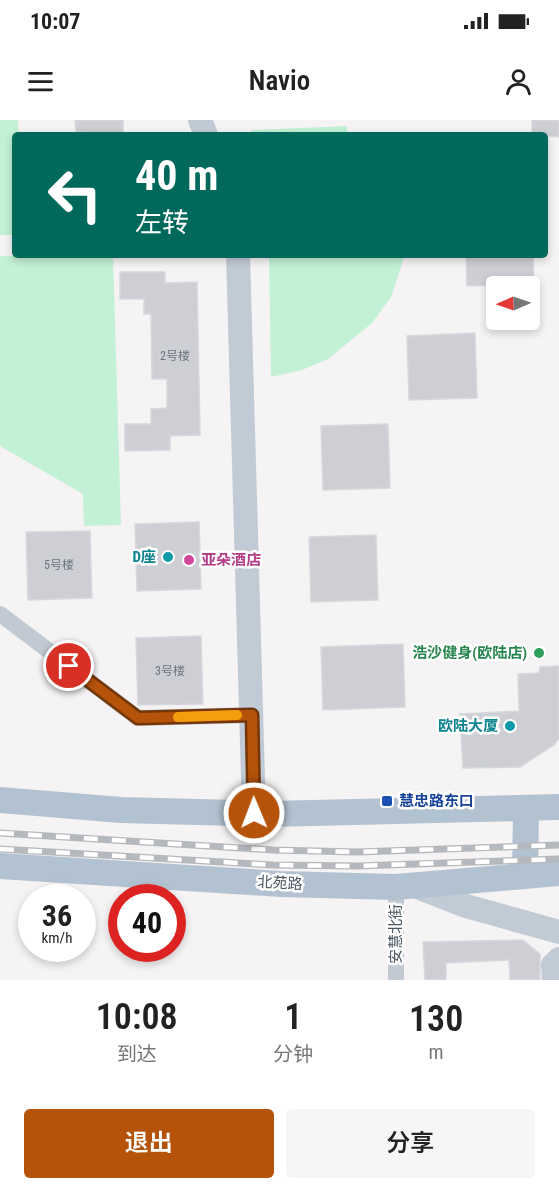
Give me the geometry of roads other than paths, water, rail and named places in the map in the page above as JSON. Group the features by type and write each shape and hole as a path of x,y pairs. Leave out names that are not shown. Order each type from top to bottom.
{"main road":[{"path":"0,800 122,810 254,813 559,807"},
{"path":"525,876 526,808"},
{"name":"北苑路","path":"0,866 281,884 406,887 559,873"}],"street":[{"path":"238,258 254,813"},
{"path":"0,614 138,718 252,715"},
{"path":"406,887 559,932"},
{"name":"安慧北街","path":"396,980 406,887"},
{"path":"554,980 553,965 559,959"}],"railway":[{"path":"0,833 273,850 358,852 559,845"},
{"path":"0,849 273,865 358,866 559,859"}],"place":[{"name":"D座","path":"168,557"},
{"name":"亚朵酒店","path":"189,560"},
{"name":"浩沙健身(欧陆店)","path":"539,653"},
{"name":"欧陆大厦","path":"510,726"},
{"name":"慧忠路东口","path":"387,801"}]}
